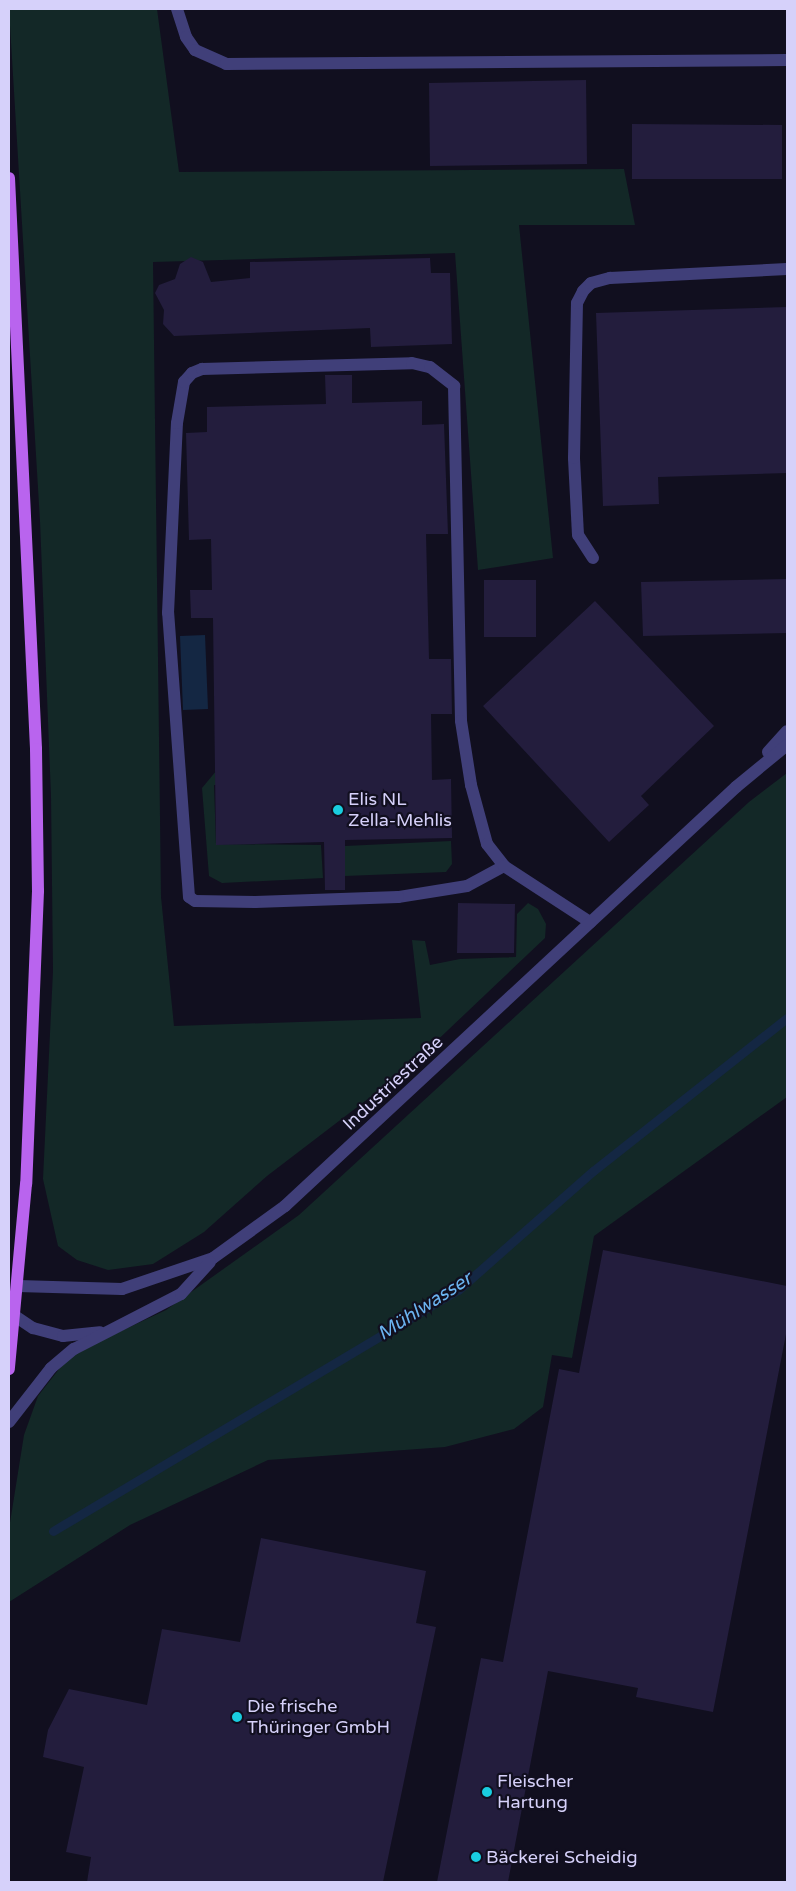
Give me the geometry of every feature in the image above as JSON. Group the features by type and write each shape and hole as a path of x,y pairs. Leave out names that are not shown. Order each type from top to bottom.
{"main road":[{"path":"9,178 35,730 38,891 33,1055 9,1369"}],"street":[{"path":"177,9 186,37 195,50 226,64 787,60"},
{"path":"593,558 578,535 574,458 577,303 583,291 591,283 610,278 787,269"},
{"path":"504,866 467,886 398,897 256,902 195,901 187,892 169,590 177,423 184,382 202,369 412,363 430,367 454,386 461,721 472,786 487,844 504,866 590,922"},
{"name":"Industriestraße","path":"736,786 787,731"},
{"name":"Industriestraße","path":"14,1289 122,1289 213,1258 285,1206 736,786 787,745"},
{"name":"Industriestraße","path":"736,786 787,753"},
{"path":"9,1422 51,1368 74,1349 181,1294 213,1258"},
{"path":"12,1314 33,1328 64,1336 106,1331"}],"green space":[{"path":"9,9 157,9 179,172 624,169 635,225 519,225 553,558 478,570 455,253 153,262 161,897 174,1026 421,1018 412,940 425,941 430,965 460,959 516,957 517,914 528,903 538,909 546,924 545,938 407,1069 267,1176 204,1232 153,1264 108,1270 77,1260 58,1246 43,1179 53,971 51,796 40,521"},
{"path":"217,770 314,783 214,785 216,844 321,845 323,878 222,883 209,876 202,788"},
{"path":"787,773 787,1097 594,1236 572,1358 552,1355 543,1407 514,1429 445,1447 268,1460 130,1525 9,1602 9,1529 24,1435 38,1396 70,1355 166,1310 299,1215 749,802"},
{"path":"451,841 452,864 446,872 345,876 345,846"}],"water":[{"path":"205,635 208,709 183,710 180,636"}],"building":[{"path":"586,80 587,164 430,166 429,83"},
{"path":"632,124 782,125 782,179 632,179"},
{"path":"191,257 203,262 211,282 250,278 250,262 430,258 431,273 450,273 452,344 371,347 370,328 174,336 163,324 164,310 155,293 159,285 175,279 180,264"},
{"path":"787,307 787,473 658,477 659,504 603,506 596,313"},
{"path":"325,375 352,375 352,403 422,401 422,425 444,424 448,534 426,534 429,659 451,659 452,714 431,714 432,780 451,779 452,838 345,840 345,890 325,890 324,842 216,845 213,618 191,618 190,590 212,590 211,539 189,540 186,433 207,432 207,407 326,404"},
{"path":"787,579 787,633 643,636 641,582"},
{"path":"484,580 536,580 536,637 484,637"},
{"path":"595,601 714,726 641,796 649,805 609,842 483,706"},
{"path":"458,903 515,904 514,953 457,953"},
{"path":"603,1250 787,1286 787,1329 713,1712 636,1697 638,1688 548,1671 508,1882 437,1882 481,1658 503,1662 559,1369 579,1373"},
{"name":"Die frische Thüringer GmbH","path":"261,1538 426,1571 416,1623 436,1627 383,1882 87,1882 91,1857 66,1852 84,1767 43,1757 48,1730 69,1689 147,1705 162,1629 240,1642"}],"waterway":[{"name":"Mühlwasser","path":"53,1531 458,1290 593,1171 787,1018"}],"place":[{"name":"Elis NL Zella-Mehlis","path":"338,810"},
{"name":"Die frische Thüringer GmbH","path":"237,1717"},
{"name":"Fleischer Hartung","path":"487,1792"},
{"name":"Bäckerei Scheidig","path":"476,1857"}]}
